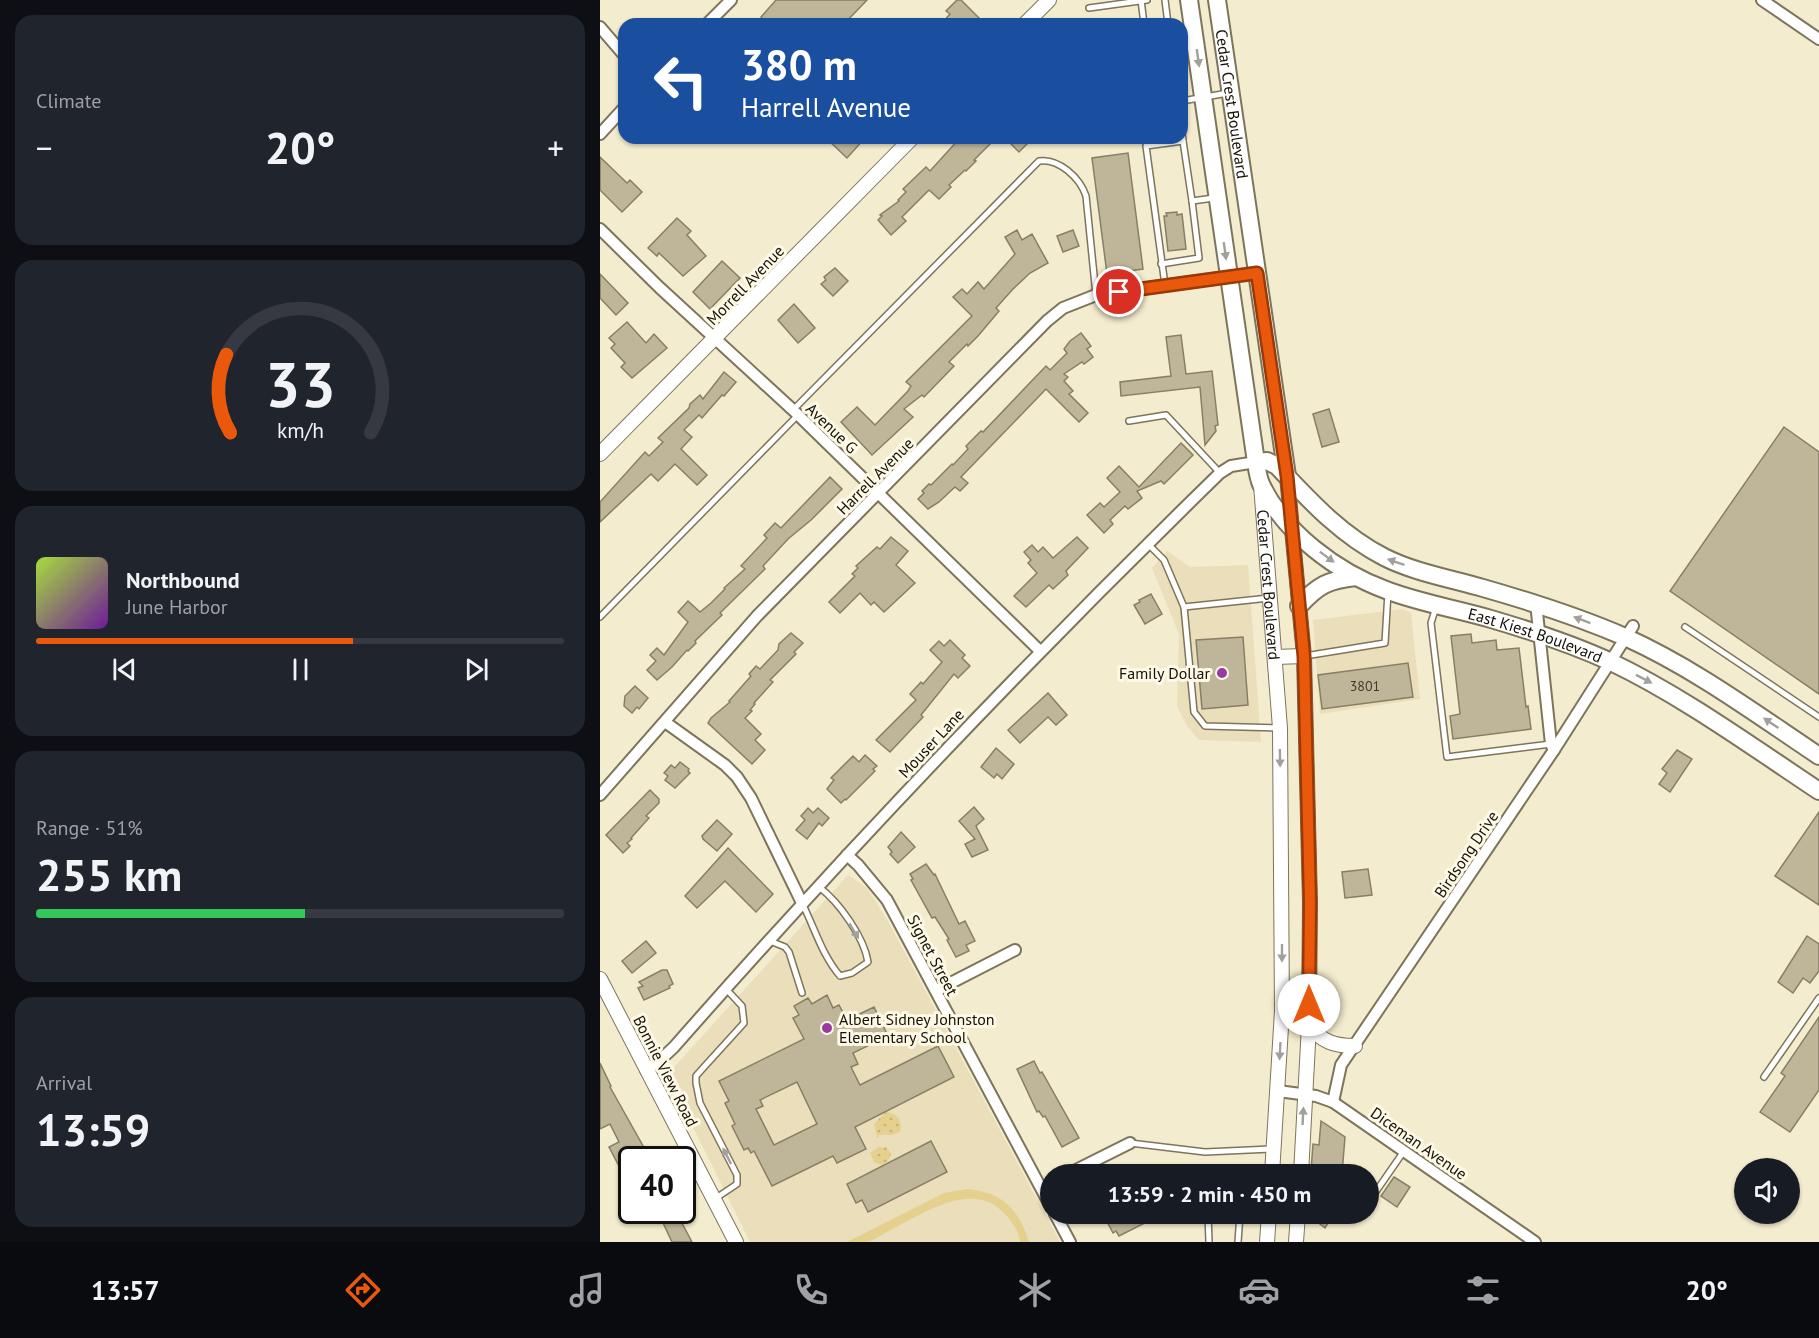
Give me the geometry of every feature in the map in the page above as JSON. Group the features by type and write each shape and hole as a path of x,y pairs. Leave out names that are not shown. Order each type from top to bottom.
{"main road":[{"name":"Cedar Crest Boulevard","path":"1190,0 1228,277 1260,483"},
{"name":"Cedar Crest Boulevard","path":"1217,0 1287,476"},
{"path":"1228,277 1257,273"},
{"name":"East Kiest Boulevard","path":"1256,462 1267,461 1277,466 1328,519 1386,558 1431,574 1630,632 1819,756"},
{"name":"East Kiest Boulevard","path":"1260,483 1280,514 1292,527 1328,558 1356,577 1388,591 1539,633 1611,662 1664,690 1819,791"},
{"path":"1299,606 1315,589 1333,580 1356,577"}],"street":[{"path":"713,18 730,0"},
{"path":"1031,18 1048,0"},
{"path":"1762,0 1819,39"},
{"path":"600,27 618,48"},
{"path":"600,134 618,114"},
{"name":"Morrell Avenue","path":"600,454 906,144"},
{"name":"Avenue G","path":"600,229 795,413 1040,651"},
{"name":"Harrell Avenue","path":"600,795 758,616 1047,321 1064,308 1096,295 1228,277"},
{"name":"Mouser Lane","path":"646,1070 675,1047 768,940 933,761 1147,544 1220,472 1230,466 1256,462"},
{"name":"Cedar Crest Boulevard","path":"1287,476 1304,656 1310,902 1309,1025 1301,1164"},
{"name":"Cedar Crest Boulevard","path":"1260,483 1280,728 1282,1011 1273,1164"},
{"path":"1536,603 1553,747"},
{"name":"Birdsong Drive","path":"1333,1102 1341,1065 1630,632"},
{"path":"1275,657 1304,656"},
{"path":"665,722 725,765 737,777 751,798 802,903"},
{"path":"1280,728 1305,727"},
{"name":"Signet Street","path":"847,855 887,900 1040,1175"},
{"path":"936,990 1015,950"},
{"name":"Bonnie View Road","path":"600,979 736,1242"},
{"path":"1309,1025 1320,1039 1331,1044 1355,1046"},
{"name":"Diceman Avenue","path":"1278,1091 1316,1096 1333,1102 1535,1242"},
{"path":"1088,1164 1130,1143"},
{"path":"1060,1224 1070,1242"},
{"path":"1268,1242 1269,1224"},
{"path":"1296,1242 1297,1224"}],"lane":[{"path":"1089,8 1143,0 1144,18"},
{"path":"1165,0 1167,18"},
{"path":"1188,100 1230,93"},
{"path":"1161,144 1146,146 1165,285"},
{"path":"1161,264 1199,258 1184,144"},
{"path":"600,617 1039,160 1055,163 1079,181 1083,187 1086,196 1096,295"},
{"path":"1192,201 1217,198"},
{"path":"1130,420 1166,415 1220,472"},
{"path":"1147,544 1164,560 1184,607 1194,712 1205,726 1280,728"},
{"path":"1304,656 1385,643 1388,591"},
{"path":"1184,607 1270,598"},
{"path":"1437,604 1431,623 1447,757 1553,747"},
{"path":"1684,627 1819,717"},
{"path":"802,903 812,928 840,976 852,973 868,962 866,952 839,905 818,886"},
{"path":"768,940 785,947 789,952 802,993"},
{"path":"714,1199 737,1184 737,1175 700,1103 696,1076 744,1023 742,1006 726,988"},
{"path":"1764,1077 1819,998"},
{"path":"1130,1143 1205,1152 1274,1149"},
{"path":"1379,1187 1404,1151"},
{"path":"1208,1224 1209,1242"},
{"path":"1238,1242 1239,1224"}],"shaded area":[{"path":"1167,551 1190,567 1248,565 1261,742 1199,740 1187,726 1177,706 1179,634 1152,568"},
{"path":"1403,609 1411,613 1420,699 1320,714 1313,620"},
{"name":"Albert Sidney Johnston Elementary School","path":"848,875 867,888 888,921 1040,1205 1040,1224 1050,1224 1060,1242 750,1242 667,1075"},
{"path":"886,1112 898,1118 901,1124 900,1132 892,1135 879,1135 877,1138 874,1124"},
{"path":"886,1146 891,1154 889,1160 882,1165 875,1163 870,1153 879,1147"},
{"path":"967,1189 990,1194 1007,1204 1020,1220 1029,1242 1020,1242 1014,1225 1002,1211 989,1202 975,1199 944,1204 869,1241 847,1242 944,1193"}],"building":[{"path":"776,0 867,0 850,18 761,17"},
{"path":"957,0 961,0 979,18 946,18 950,14 946,11"},
{"path":"832,144 860,144 847,158"},
{"path":"955,144 990,144 966,171 949,185 951,187 939,199 929,190 902,217 906,221 891,235 878,220 882,216 880,215 899,201 906,192 903,189 926,167 930,171"},
{"path":"1011,144 1027,144 1019,152"},
{"path":"1128,153 1143,269 1107,274 1092,158"},
{"path":"600,157 627,183 630,180 642,192 622,212 600,190"},
{"path":"1177,212 1177,215 1182,214 1186,249 1168,251 1164,216 1167,216 1166,213"},
{"path":"677,218 691,231 687,235 706,256 683,276 659,253 657,256 648,248"},
{"path":"1017,230 1022,240 1032,234 1048,263 1030,273 1013,289 996,308 999,311 978,336 949,362 954,366 924,397 922,395 904,409 913,417 872,455 841,422 857,407 875,425 908,391 911,386 906,382 972,316 953,297 962,289 967,294 978,282 984,289 1015,254 1005,237"},
{"path":"1073,230 1079,246 1063,252 1057,236"},
{"path":"722,261 740,278 710,309 693,292"},
{"path":"835,268 848,281 833,296 821,284 826,280 824,277"},
{"path":"600,274 628,303 616,315 600,298"},
{"path":"794,304 815,328 798,343 778,320"},
{"path":"627,322 646,343 654,334 667,348 632,378 621,367 625,363 611,348 615,344 609,338"},
{"path":"1081,333 1091,346 1087,349 1093,357 1064,374 1068,377 1064,381 1073,391 1069,394 1088,413 1079,422 1046,389 961,477 968,483 960,491 955,487 928,509 918,499 924,493 922,491 953,465 968,449 966,446 981,431 983,432 1046,366 1050,370 1067,353 1064,349 1070,341"},
{"path":"1181,335 1186,374 1212,371 1218,425 1215,426 1216,431 1205,445 1200,387 1121,396 1120,382 1171,376 1166,337"},
{"path":"724,372 736,382 702,418 699,415 684,430 692,437 681,449 707,475 697,485 675,464 658,481 651,474 600,522 600,502 645,452 649,456 663,442 658,438 700,395 703,399"},
{"path":"1329,409 1339,442 1322,447 1313,414"},
{"path":"1784,427 1819,452 1819,694 1670,591"},
{"path":"1181,443 1193,455 1164,484 1161,481 1137,491 1142,498 1128,509 1125,506 1110,520 1113,524 1104,533 1087,515 1100,503 1104,507 1120,492 1107,478 1119,466 1139,487"},
{"path":"830,477 842,489 788,539 763,566 765,569 720,613 722,615 695,641 696,643 657,680 647,670 656,661 650,655 657,648 664,655 688,622 678,612 688,601 700,612 711,603 745,569 741,566 767,538 764,535 775,523 781,528"},
{"path":"891,537 908,551 896,565 915,583 884,612 874,602 871,605 860,593 840,613 829,602 855,576 852,574 858,568 856,566 877,547 880,549"},
{"path":"1077,537 1088,548 1066,571 1068,575 1053,589 1049,585 1026,607 1014,596 1037,573 1028,563 1031,560 1024,552 1032,545 1038,552 1043,547 1053,558"},
{"path":"1151,594 1162,614 1145,624 1134,605"},
{"path":"791,633 803,643 794,652 796,654 770,680 773,682 754,703 750,710 752,711 745,718 761,734 755,740 765,750 752,764 708,723 730,702 751,676 749,674 756,666 760,669 778,650 779,644"},
{"path":"1471,634 1472,643 1496,640 1497,650 1519,648 1531,729 1453,739 1450,716 1460,714 1451,636"},
{"name":"Family Dollar","path":"1243,637 1248,705 1202,709 1196,640"},
{"path":"950,640 965,655 962,658 970,666 958,678 954,674 921,715 923,717 890,752 876,740 916,700 910,694 921,682 923,684 942,662 930,650 939,641 944,646"},
{"path":"1408,663 1413,697 1322,709 1318,675"},
{"path":"635,686 648,698 639,709 637,707 632,713 624,706 625,696"},
{"path":"1048,693 1067,715 1056,725 1048,717 1020,743 1008,730"},
{"path":"996,748 1014,764 1002,779 997,774 994,778 981,767"},
{"path":"1677,750 1692,759 1670,792 1659,784 1667,773 1662,769"},
{"path":"865,755 877,766 873,769 875,771 841,803 827,789 834,780 831,778 853,756 859,762"},
{"path":"680,762 689,769 690,773 675,788 665,780 668,776 664,773 671,765 675,768"},
{"path":"650,790 659,799 659,803 646,816 649,818 627,843 630,846 623,853 606,835"},
{"path":"974,807 984,819 976,826 988,850 972,857 965,844 975,839 959,821"},
{"path":"808,808 813,813 818,808 829,818 822,826 819,823 807,839 796,830 805,820 801,816"},
{"path":"1819,812 1819,905 1775,876"},
{"path":"717,820 732,834 717,851 702,836"},
{"path":"901,832 915,847 898,863 890,854 892,852 888,847"},
{"path":"728,848 773,894 756,912 725,881 697,908 685,896"},
{"path":"926,864 935,874 959,924 965,921 975,941 966,945 969,951 956,957 947,940 949,939 935,917 932,918 911,880 913,879 910,874"},
{"path":"1368,869 1372,895 1345,898 1342,872"},
{"path":"1807,936 1819,944 1819,971 1810,983 1803,978 1793,993 1778,982"},
{"path":"646,941 656,953 632,973 622,961"},
{"path":"662,970 667,970 673,984 669,986 670,988 644,1000 638,988 643,986 639,982"},
{"path":"827,995 833,1008 839,1005 847,1020 874,1007 888,1036 853,1053 858,1064 851,1067 860,1085 938,1046 954,1077 855,1127 866,1149 837,1163 833,1156 772,1186 754,1151 751,1153 748,1148 744,1150 732,1126 735,1124 725,1103 729,1101 719,1081 804,1039 793,1018 799,1015 794,1006 808,998 812,1004","holes":["797,1082 817,1124 774,1145 756,1109 763,1106 760,1100"]},
{"path":"1819,1017 1819,1090 1790,1132 1760,1112 1785,1076 1781,1073"},
{"path":"1034,1061 1079,1138 1062,1147 1045,1116 1037,1112 1017,1069"},
{"path":"600,1063 610,1087 643,1146 618,1146 618,1164 609,1147 619,1142 610,1124 600,1129"},
{"path":"1321,1121 1345,1137 1343,1164 1312,1164 1313,1144 1319,1145"},
{"path":"931,1141 947,1172 868,1212 862,1200 856,1203 847,1184"},
{"path":"1394,1177 1410,1187 1397,1207 1381,1196"},
{"path":"664,1224 682,1224 692,1242 672,1242"},
{"path":"1108,1224 1143,1224 1119,1236 1116,1231 1113,1233"}],"place":[{"name":"Family Dollar","path":"1222,673"},
{"name":"Albert Sidney Johnston Elementary School","path":"827,1028"}],"route":[{"path":"1119,292 1257,273 1287,476 1304,656 1310,902 1309,1005"}]}
